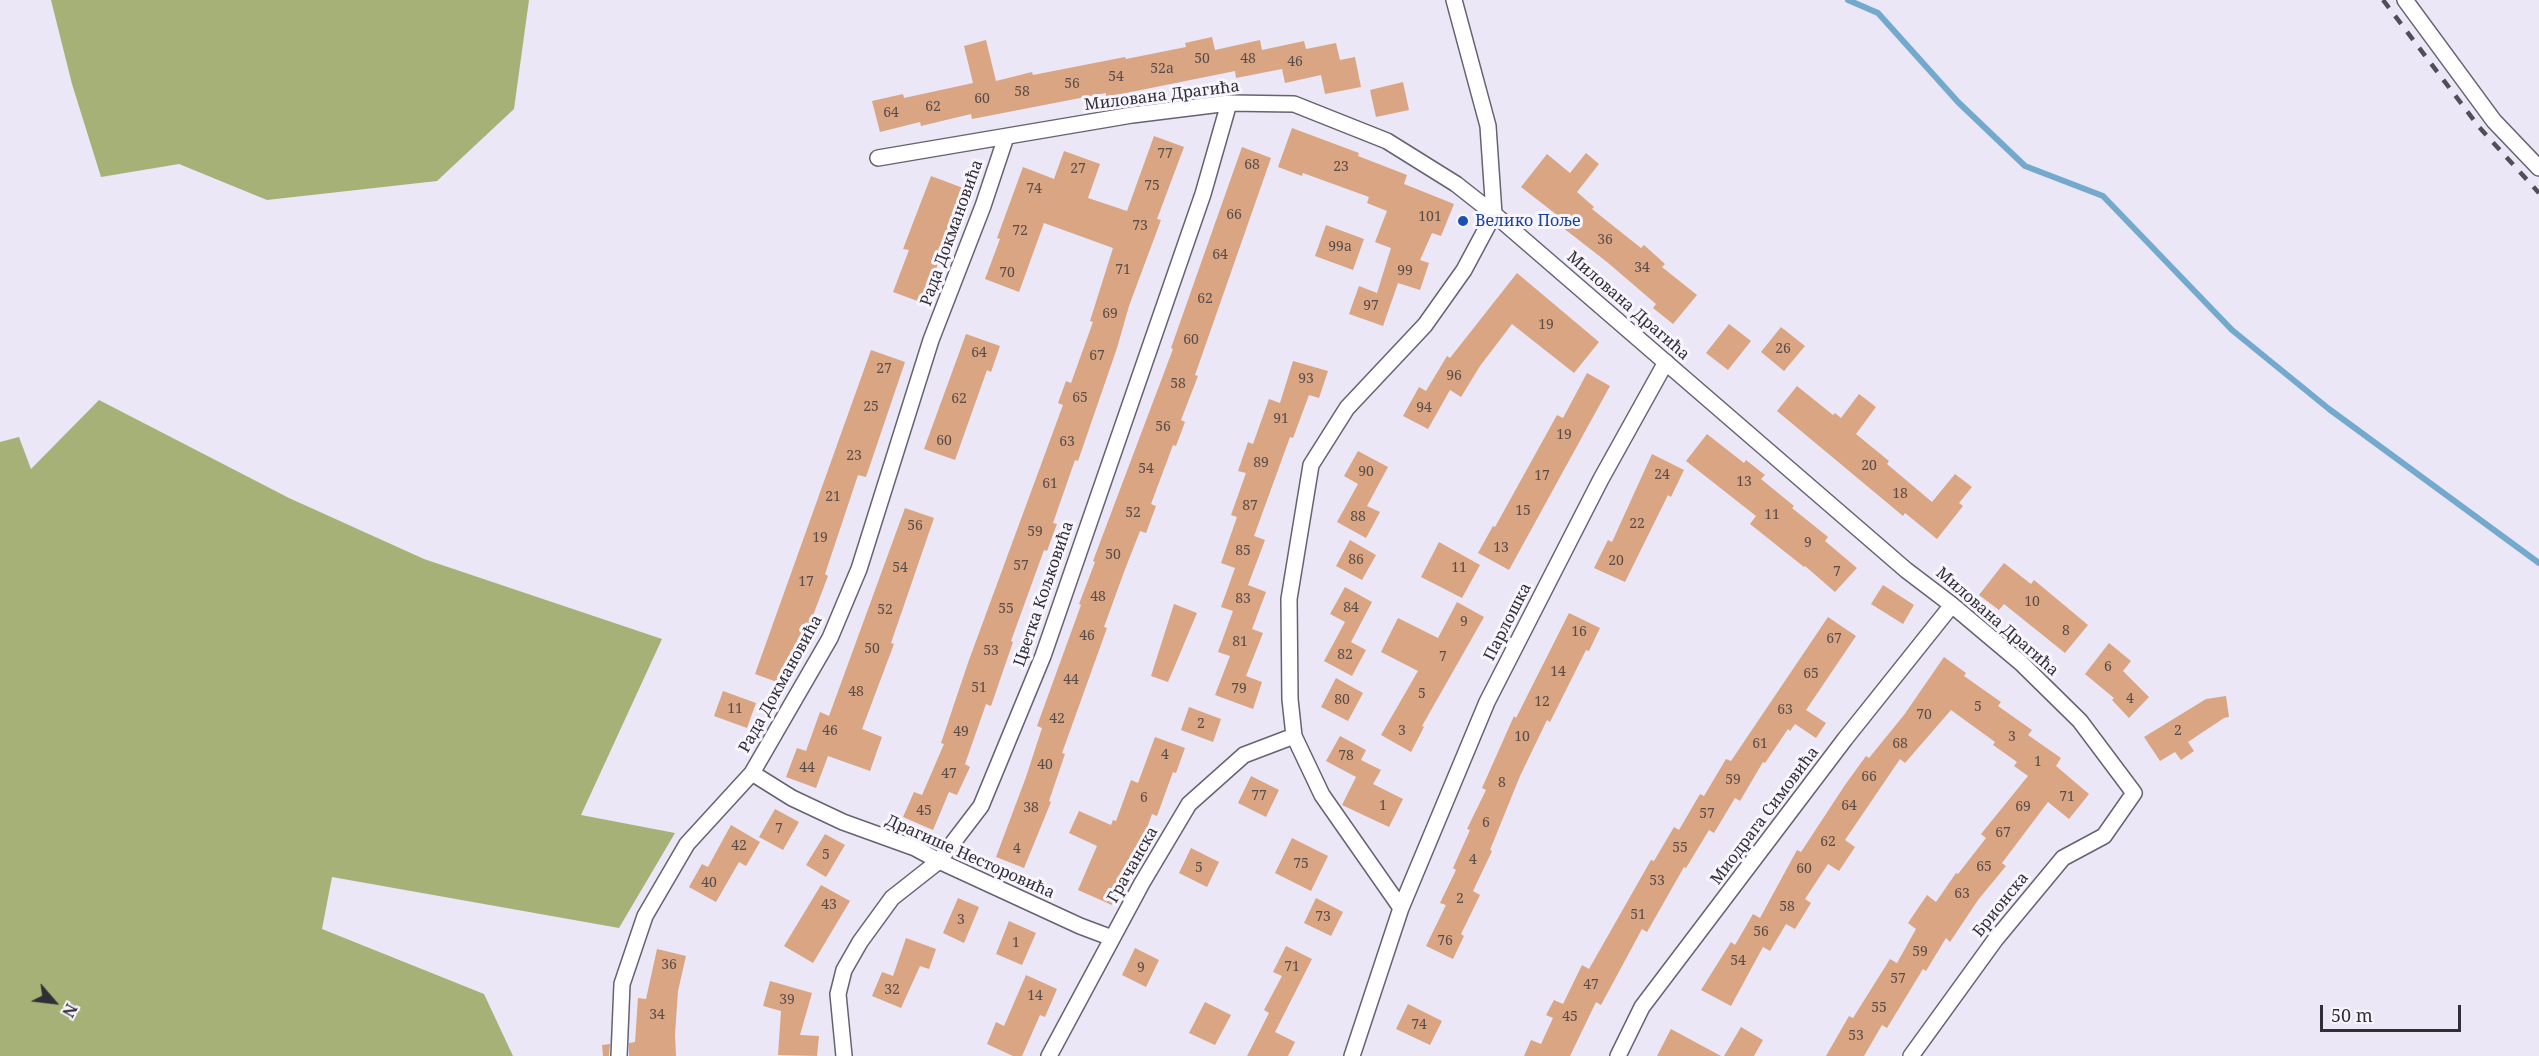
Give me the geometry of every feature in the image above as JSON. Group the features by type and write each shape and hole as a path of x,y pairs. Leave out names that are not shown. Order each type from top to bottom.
{"street":[{"path":"1401,908 1322,795 1294,736 1290,699 1289,599 1311,465 1347,408 1432,316 1464,270 1494,214 1488,126 1454,0"},
{"path":"2405,0 2494,121 2539,168"},
{"name":"Милована Драгића","path":"878,158 1132,115 1229,104 1294,104 1387,141 1456,184 1494,214 1906,570 2021,663 2080,722 2134,793"},
{"name":"Цветка Кољковића","path":"844,1056 838,994 844,970 860,942 892,898 939,861 981,806 1043,656 1203,194 1229,104"},
{"name":"Рада Докмановића","path":"619,1056 622,984 645,916 687,844 752,773 830,638 859,569 931,340 983,206 1006,136"},
{"name":"Парлошка","path":"1352,1056 1401,908 1487,702 1601,479 1666,362"},
{"name":"Миодрага Симовића","path":"1618,1056 1642,1007 1845,739 1952,605"},
{"name":"Грачанска","path":"1049,1056 1112,938 1189,804 1244,755 1294,736"},
{"name":"Драгише Несторовића","path":"752,773 792,798 843,822 915,848 1080,926 1112,938"},
{"name":"Брионска","path":"1911,1056 1995,940 2063,858 2104,836 2134,793"}],"green space":[{"path":"51,0 529,0 514,109 437,181 267,200 179,164 101,177 72,84"},
{"path":"99,400 289,498 424,559 662,639 581,815 675,833 619,928 332,877 322,929 484,994 513,1056 0,1056 0,442 19,437 31,469"}],"building":[{"path":"1212,37 1215,50 1260,40 1262,50 1304,41 1306,49 1336,43 1340,60 1355,57 1361,87 1325,94 1321,75 1285,83 1282,69 1236,78 1235,71 1106,97 1106,93 972,119 971,114 921,126 920,122 880,132 872,101 903,94 904,98 973,83 964,46 986,40 996,81 1032,72 1033,75 1186,47 1185,43"},
{"path":"1403,82 1409,110 1376,117 1370,90"},
{"path":"1292,128 1359,153 1358,156 1407,175 1404,184 1454,204 1441,236 1432,233 1420,260 1429,263 1420,290 1398,283 1383,326 1349,314 1359,286 1377,293 1391,248 1375,242 1387,211 1367,203 1369,197 1303,173 1302,176 1278,167"},
{"path":"1154,136 1184,147 1157,219 1161,220 1129,306 1078,461 1075,460 1053,523 1057,524 1047,551 1044,550 1011,641 1013,642 991,706 986,704 965,764 970,767 957,795 949,792 933,830 903,817 914,792 922,795 944,744 941,743 969,660 1063,405 1058,403 1066,381 1071,383 1093,322 1090,321 1113,248 1044,223 1019,292 985,279 1000,239 997,238 1023,167 1054,179 1064,151 1100,164 1088,198 1127,211"},
{"path":"1242,147 1271,158 1195,375 1198,376 1181,420 1185,422 1176,446 1173,445 1151,504 1156,506 1146,533 1140,531 1124,572 1104,627 1107,628 1062,753 1065,754 1049,801 1051,802 1024,868 996,857 1026,777 1042,728 1037,726 1081,605 1079,604 1095,562 1093,561 1173,349 1171,348"},
{"path":"1586,153 1599,164 1577,192 1594,207 1592,209 1641,248 1644,245 1665,264 1662,267 1697,295 1673,324 1653,308 1656,304 1553,220 1557,215 1521,187 1547,154 1570,173"},
{"path":"931,176 963,188 947,234 949,235 923,303 893,292 909,250 903,249"},
{"path":"1326,225 1364,239 1353,270 1315,256"},
{"path":"1517,273 1599,342 1574,373 1512,324 1480,366 1461,397 1450,390 1428,429 1403,416 1419,387 1426,391 1447,356 1450,358"},
{"path":"1729,324 1751,341 1728,370 1706,353"},
{"path":"1781,327 1805,346 1784,371 1761,352"},
{"path":"966,334 1000,346 991,372 987,370 955,460 924,449"},
{"path":"871,350 905,362 866,477 858,475 825,574 828,576 804,639 801,638 785,685 755,674"},
{"path":"1293,361 1328,371 1319,398 1309,395 1293,438 1290,437 1254,536 1265,540 1248,585 1266,592 1252,629 1263,633 1246,676 1262,682 1253,709 1215,695 1230,656 1218,652 1233,611 1221,607 1235,568 1221,563 1237,517 1231,515 1246,473 1238,471 1248,442 1253,444 1269,399 1280,403"},
{"path":"1587,373 1610,386 1509,570 1478,553 1493,526 1495,527 1557,415 1563,418"},
{"path":"1797,386 1833,415 1835,413 1841,418 1859,394 1876,407 1856,434 1889,461 1887,464 1932,502 1955,474 1972,487 1959,503 1963,506 1937,539 1905,513 1903,516 1777,411"},
{"path":"1707,434 1744,463 1746,460 1765,475 1761,479 1828,537 1825,541 1857,568 1835,592 1750,524 1756,516 1686,461"},
{"path":"1358,451 1388,467 1367,506 1380,512 1366,538 1337,522 1358,484 1344,476"},
{"path":"1652,454 1684,470 1671,497 1668,495 1625,582 1594,568 1608,540 1612,542"},
{"path":"905,508 934,518 891,643 894,644 862,729 882,737 870,771 828,756 816,788 786,777 797,748 806,751 820,712 829,716"},
{"path":"1350,540 1376,555 1362,580 1336,566"},
{"path":"1439,542 1480,565 1462,598 1421,577"},
{"path":"2004,563 2031,584 2034,580 2088,625 2065,653 2004,604 1999,610 1979,595"},
{"path":"1883,585 1914,605 1903,624 1871,604"},
{"path":"1345,587 1372,602 1351,642 1366,650 1352,676 1324,661 1345,622 1330,614"},
{"path":"1457,602 1484,617 1422,726 1424,727 1411,752 1381,735 1418,671 1381,652 1398,618 1438,638"},
{"path":"1174,604 1197,613 1168,682 1151,676"},
{"path":"1569,613 1600,628 1589,651 1586,650 1550,722 1547,720 1520,776 1490,850 1492,851 1473,891 1480,895 1461,934 1464,936 1453,959 1426,946 1446,905 1440,903 1456,870 1453,868 1470,830 1467,829 1486,790 1482,788 1514,716 1516,718"},
{"path":"1828,617 1856,636 1806,710 1826,723 1816,738 1795,724 1790,731 1788,729 1765,763 1763,762 1740,801 1735,798 1714,833 1709,830 1686,868 1684,867 1647,932 1642,929 1601,1005 1596,1002 1570,1056 1524,1056 1531,1040 1541,1044 1553,1018 1546,1015 1554,1000 1563,1004 1582,965 1589,969 1651,860 1654,861 1674,827 1679,830 1700,794 1704,796 1726,759 1731,761"},
{"path":"2109,643 2131,661 2123,671 2149,697 2129,718 2112,700 2114,698 2085,674"},
{"path":"1944,657 1966,673 1964,676 2001,702 1998,706 2032,730 2028,735 2061,758 2056,766 2089,794 2069,819 2048,802 2002,863 2006,866 1978,900 1950,942 1946,938 1926,971 1923,969 1887,1028 1882,1025 1864,1056 1826,1056 1849,1016 1853,1018 1890,959 1897,963 1916,929 1908,923 1927,895 1936,902 1956,873 1958,874 1986,838 1981,834 2028,776 2014,766 2017,762 1993,745 1995,742 1951,710 1905,763 1900,759 1845,840 1855,847 1839,871 1828,864 1805,899 1811,903 1795,929 1786,924 1770,951 1763,947 1731,1006 1701,990 1731,942 1735,945 1753,914 1760,918 1797,850 1801,852 1866,756 1869,758 1904,715"},
{"path":"1336,678 1363,693 1348,721 1321,707"},
{"path":"723,691 756,703 747,728 714,716"},
{"path":"2226,696 2229,717 2188,742 2194,751 2181,760 2175,752 2160,761 2144,737 2206,699"},
{"path":"1189,707 1221,719 1213,742 1181,730"},
{"path":"1340,736 1366,750 1361,760 1381,770 1373,784 1403,799 1389,827 1342,805 1356,777 1326,761"},
{"path":"1155,737 1185,748 1176,773 1173,772 1157,816 1152,814 1136,859 1134,858 1112,905 1078,890 1097,846 1069,833 1079,811 1111,825 1113,820 1116,821 1131,780 1138,783"},
{"path":"1251,776 1279,790 1266,817 1238,803"},
{"path":"775,809 799,822 783,850 759,837"},
{"path":"731,825 760,842 746,866 739,862 716,902 689,887 702,864 708,867"},
{"path":"825,834 845,845 826,877 806,865"},
{"path":"1292,838 1328,856 1311,891 1275,873"},
{"path":"1191,848 1219,862 1207,887 1179,873"},
{"path":"821,885 850,901 813,963 784,946"},
{"path":"958,898 979,907 964,943 943,933"},
{"path":"1316,898 1343,912 1331,936 1304,923"},
{"path":"1009,921 1036,933 1022,965 996,954"},
{"path":"906,938 936,949 929,969 920,966 901,1008 872,996 882,972 893,976"},
{"path":"1286,946 1312,959 1275,1032 1295,1042 1288,1056 1247,1056 1269,1013 1264,1010 1282,976 1273,972"},
{"path":"1135,948 1159,960 1146,987 1122,975"},
{"path":"657,949 686,956 678,991 676,1056 629,1056 629,1043 635,1042 638,998 646,999"},
{"path":"1026,975 1057,989 1045,1017 1040,1015 1022,1056 1013,1056 987,1044 996,1022 1004,1026"},
{"path":"770,981 812,993 800,1035 819,1036 817,1056 778,1055 781,1011 763,1006"},
{"path":"1205,1002 1231,1015 1215,1045 1189,1033"},
{"path":"1408,1004 1442,1021 1430,1045 1396,1029"},
{"path":"1741,1027 1763,1040 1754,1056 1724,1056"},
{"path":"1671,1029 1721,1056 1657,1056"},
{"path":"610,1044 609,1056 603,1056 602,1045"}],"waterway":[{"path":"1848,0 1878,13 1958,102 2025,166 2103,196 2232,330 2329,409 2539,563"}],"railway":[{"path":"2383,0 2479,127 2539,193"}],"place":[{"name":"Велико Поље","path":"1463,221"}]}
